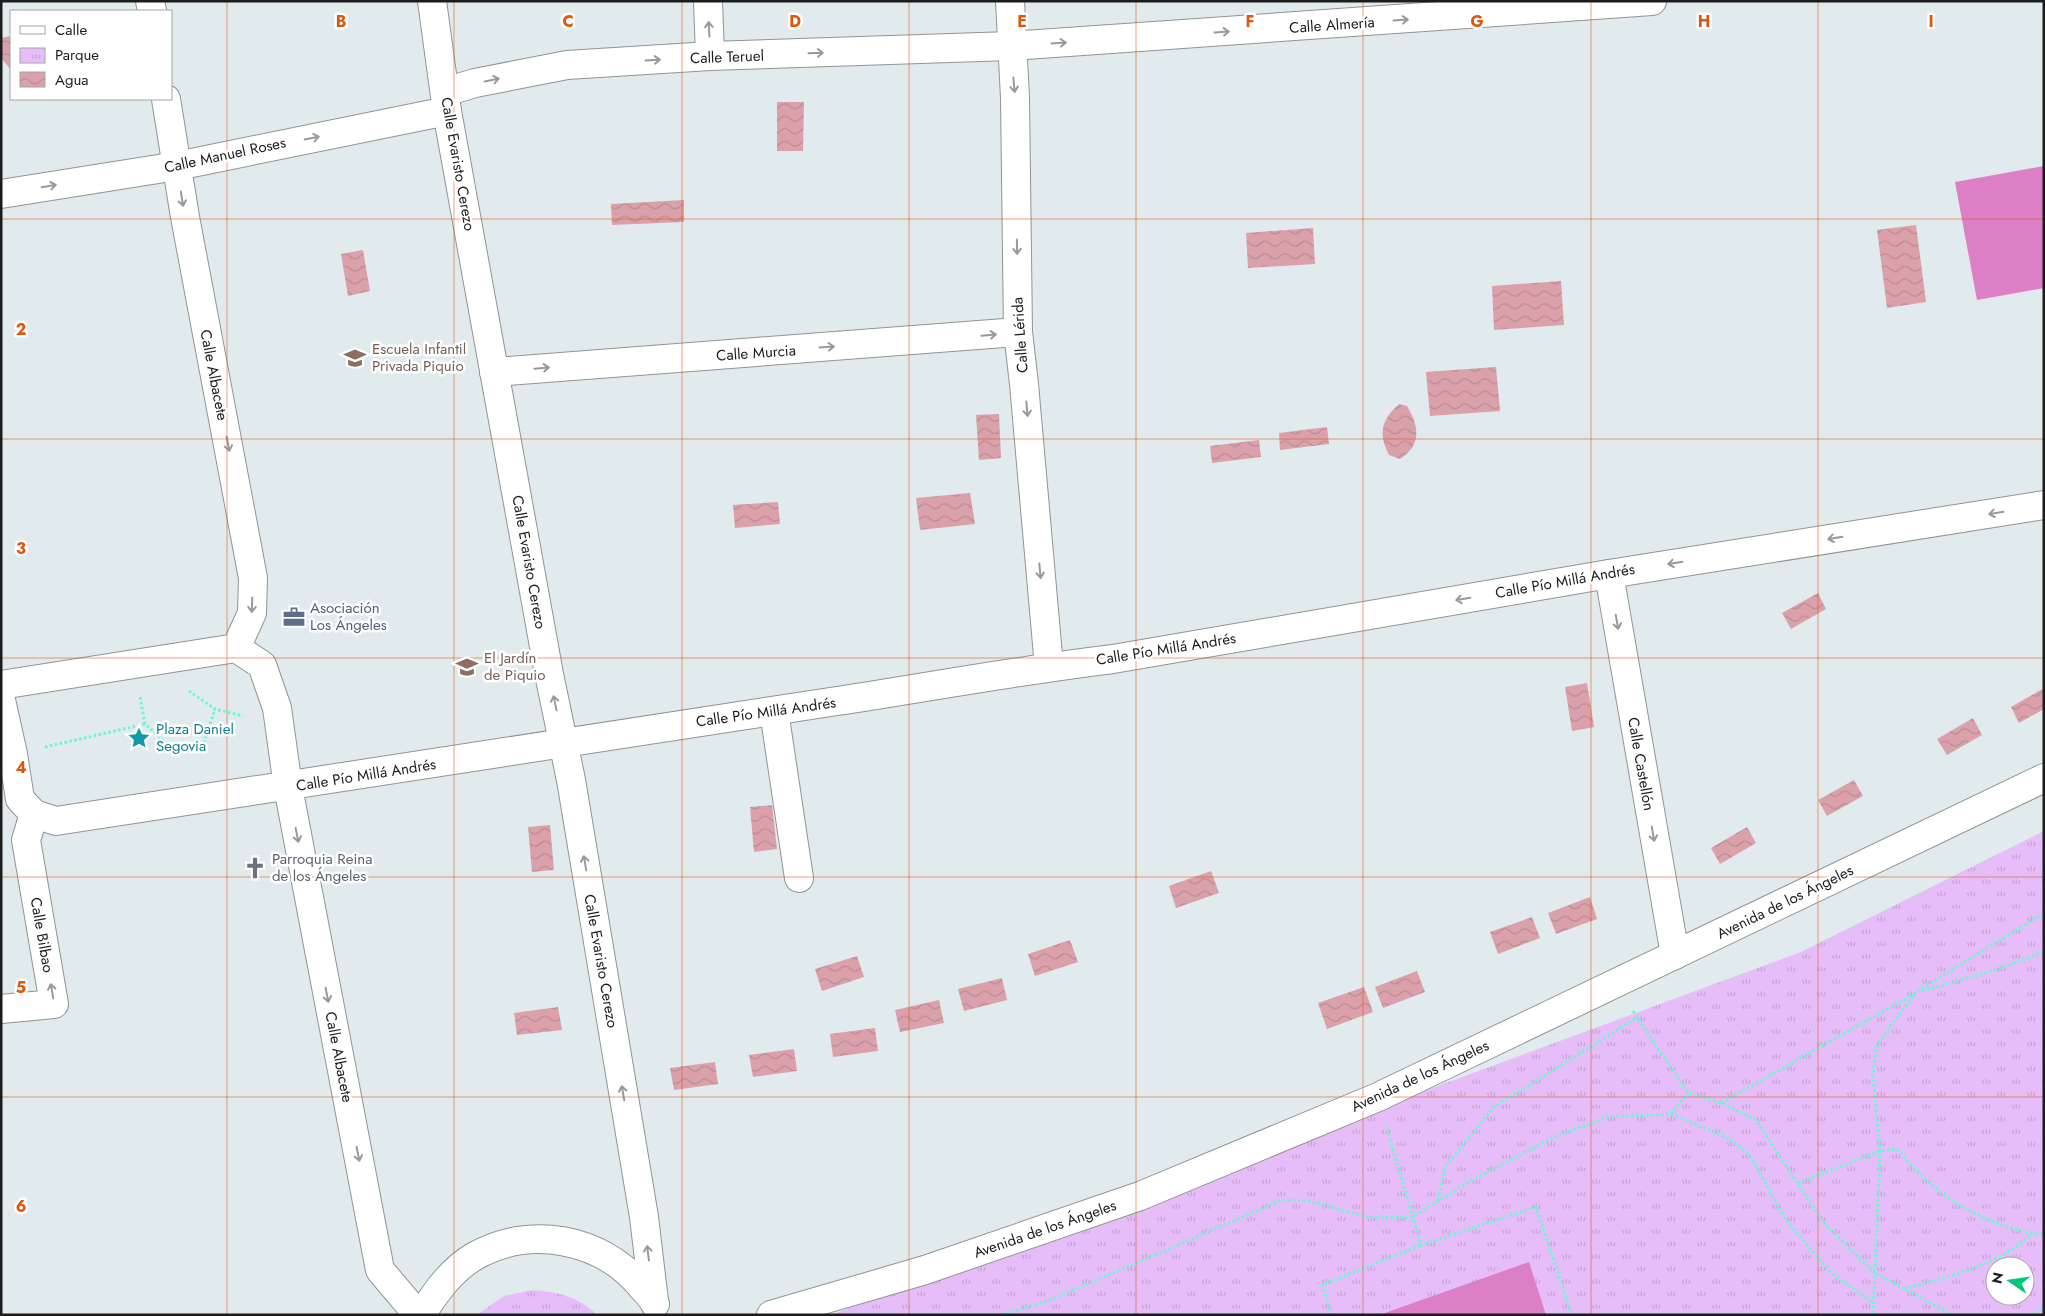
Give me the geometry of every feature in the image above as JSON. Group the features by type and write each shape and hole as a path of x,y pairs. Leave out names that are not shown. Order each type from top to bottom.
{"street":[{"name":"Calle Evaristo Cerezo","path":"432,1 446,102 563,744 644,1217 657,1308"},
{"path":"708,1 710,56"},
{"name":"Calle Lérida","path":"1010,1 1015,98 1018,332 1049,667"},
{"name":"Calle Almería","path":"1011,46 1652,1"},
{"name":"Calle Teruel","path":"446,102 475,83 568,65 710,56 1011,46"},
{"name":"Calle Albacete","path":"166,100 253,578 252,613 236,648"},
{"name":"Calle Manuel Roses","path":"1,194 177,166 446,102"},
{"name":"Calle Murcia","path":"494,372 1018,332"},
{"name":"Calle Pío Millá Andrés","path":"288,787 985,679 1049,667 1113,659 1609,574 2044,505"},
{"name":"Calle Castellón","path":"1609,574 1675,954"},
{"path":"1,685 236,648 262,665 277,708 288,787 56,821 34,814 20,799 13,754 1,700"},
{"path":"774,711 800,878"},
{"name":"Avenida de los Ángeles","path":"771,1315 924,1270 1140,1196 1378,1097 2044,778"},
{"name":"Calle Albacete","path":"288,787 380,1270 419,1315"},
{"name":"Calle Bilbao","path":"1,1009 54,1004 26,840 34,814"},
{"path":"419,1315 442,1282 474,1256 512,1241 553,1239 593,1249 628,1270 657,1308"}],"path":[{"path":"184,688 215,710 251,718 277,708"},
{"path":"140,694 145,724 170,746 204,743 215,710"},
{"path":"13,754 145,724"},
{"path":"1720,1103 1916,992 2044,912"},
{"path":"1873,1315 1872,1302 1880,1151 1873,1075 1876,1048 1916,992 1995,970 2044,952"},
{"path":"1615,983 1688,1093 1720,1103 1756,1120 1822,1222 1875,1273 1953,1315"},
{"path":"1438,1201 1445,1167 1494,1107 1638,1017"},
{"path":"1671,1114 1688,1093"},
{"path":"1378,1097 1421,1245"},
{"path":"1002,1315 1050,1300 1282,1200 1310,1201 1371,1218 1412,1217 1469,1182 1554,1137 1608,1117 1671,1114 1726,1137 1750,1155 1785,1219 1830,1272 1872,1302"},
{"path":"1798,1183 1880,1151 1896,1149 1943,1194 1990,1220 2032,1234 2044,1235"},
{"path":"1332,1315 1322,1285 1421,1245 1536,1207 1572,1315"},
{"path":"1904,1290 1956,1275 2018,1247 2032,1234"},
{"path":"2031,1315 2044,1309"},
{"path":"1017,1310 1018,1315"}],"green space":[{"path":"2044,831 2044,1315 831,1315 1140,1196 1801,952"},
{"path":"532,1290 550,1292 575,1299 597,1315 477,1315 504,1296"}],"shaded area":[{"path":"2044,166 2044,288 1977,300 1955,182"},
{"path":"1529,1262 1546,1315 1379,1315"}],"water":[{"path":"10,36 10,69 1,58 1,38"},
{"path":"777,102 804,102 803,151 777,151"},
{"path":"684,200 684,222 612,225 611,204"},
{"path":"1916,225 1926,302 1887,308 1877,230"},
{"path":"1313,228 1315,264 1248,268 1246,233"},
{"path":"363,250 370,291 348,296 341,254"},
{"path":"1561,281 1564,325 1494,330 1492,286"},
{"path":"1496,367 1500,411 1430,416 1426,372"},
{"path":"1399,404 1407,406 1416,428 1415,441 1412,448 1400,459 1389,455 1383,440 1385,422"},
{"path":"999,414 1001,458 979,460 976,415"},
{"path":"1327,427 1329,444 1280,450 1279,433"},
{"path":"1259,440 1261,457 1212,463 1210,446"},
{"path":"970,493 975,524 920,530 916,498"},
{"path":"778,502 780,524 735,528 733,505"},
{"path":"1818,593 1826,609 1791,629 1782,613"},
{"path":"1587,683 1594,727 1572,731 1565,687"},
{"path":"2044,688 2044,709 2019,723 2011,707"},
{"path":"1973,718 1982,735 1947,755 1937,739"},
{"path":"1854,780 1863,796 1827,816 1818,800"},
{"path":"772,805 777,849 754,852 750,807"},
{"path":"550,825 554,870 532,872 528,827"},
{"path":"1747,827 1756,843 1720,864 1711,848"},
{"path":"1211,871 1219,893 1176,908 1169,886"},
{"path":"1590,897 1597,919 1556,934 1548,913"},
{"path":"1532,917 1540,938 1498,954 1490,932"},
{"path":"1070,940 1078,962 1035,976 1028,954"},
{"path":"857,956 864,977 822,991 815,969"},
{"path":"1417,971 1425,992 1383,1008 1375,987"},
{"path":"1002,978 1007,1000 964,1011 958,989"},
{"path":"1364,987 1373,1012 1327,1029 1318,1003"},
{"path":"939,1000 944,1023 900,1032 895,1010"},
{"path":"558,1007 562,1030 517,1035 514,1013"},
{"path":"875,1028 878,1051 833,1057 830,1034"},
{"path":"794,1049 797,1071 753,1077 749,1055"},
{"path":"715,1062 718,1084 674,1090 670,1068"}],"place":[{"name":"Escuela Infantil Privada Piquio","path":"355,358"},
{"name":"Asociación Los Ángeles","path":"294,617"},
{"name":"El Jardín de Piquio","path":"467,667"},
{"name":"Plaza Daniel Segovia","path":"139,738"},
{"name":"Parroquia Reina de los Ángeles","path":"255,868"}]}
